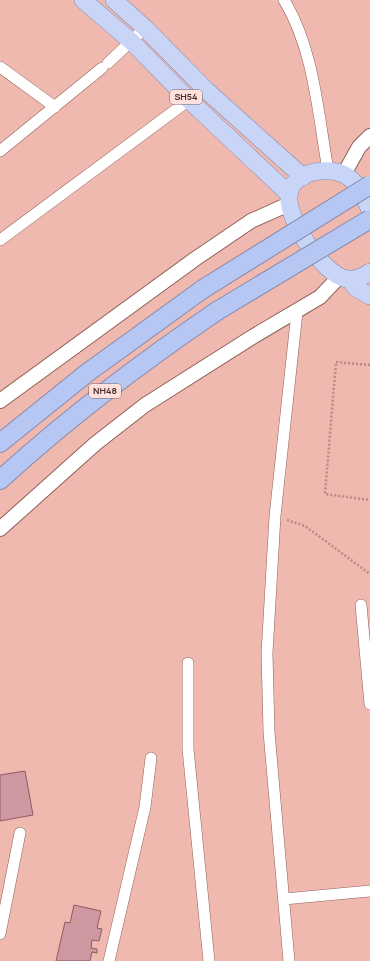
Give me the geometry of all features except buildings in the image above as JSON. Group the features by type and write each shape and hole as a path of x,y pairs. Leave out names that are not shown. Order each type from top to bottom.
{"highway":[{"name":"NH48","path":"0,443 87,373 203,289 370,185"},
{"name":"NH48","path":"0,480 91,401 150,357 217,312 370,219"}],"main road":[{"name":"SH54","path":"83,0 132,42 289,199"},
{"name":"SH54","path":"114,0 145,28 206,90 303,177"},
{"path":"370,210 363,194 336,172 314,172 303,177 291,188 289,199 296,226 310,246 328,268 370,296"},
{"path":"344,278 356,279 370,272"}],"street":[{"path":"284,0 295,18 306,48 336,172"},
{"path":"0,151 105,65 132,42 145,28"},
{"path":"0,67 54,107"},
{"path":"0,240 189,100"},
{"path":"336,172 370,136"},
{"path":"0,401 195,259 251,221 289,199"},
{"path":"0,529 95,444 145,405 254,336 297,312 320,297 344,278"},
{"path":"289,961 268,724 267,653 275,516 297,312"},
{"path":"361,605 370,704"},
{"path":"188,663 188,749 209,961"},
{"path":"109,961 144,807 151,758"},
{"path":"0,934 20,833"},
{"path":"284,899 370,891"}],"path":[{"path":"370,365 336,362 325,494 370,500"},
{"path":"275,516 305,526 370,574"}]}
